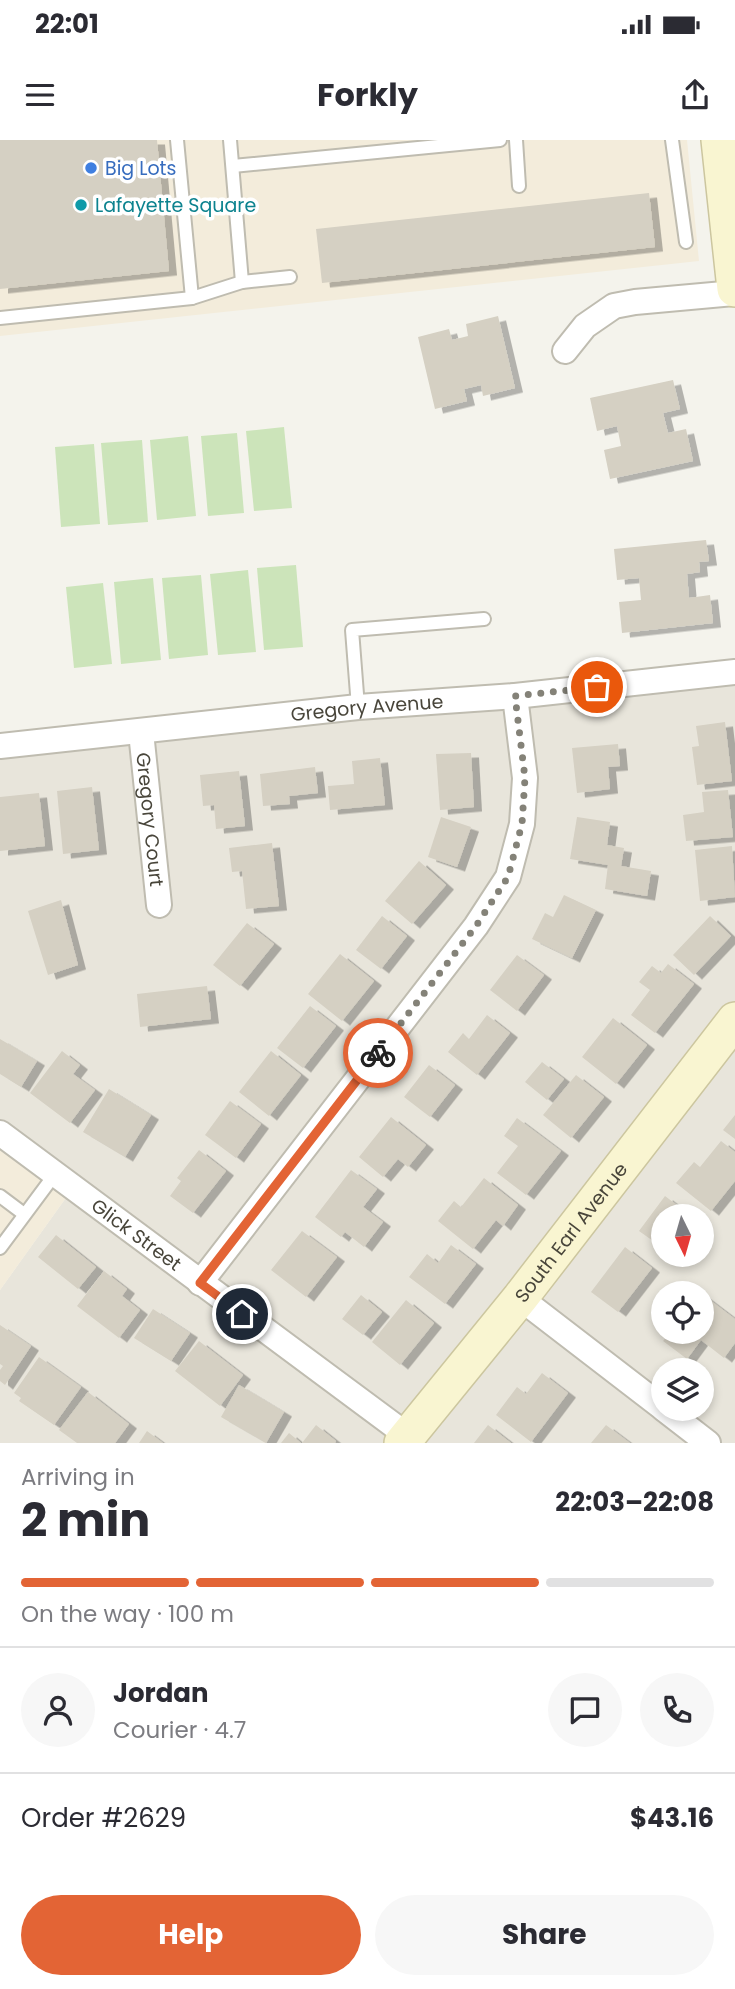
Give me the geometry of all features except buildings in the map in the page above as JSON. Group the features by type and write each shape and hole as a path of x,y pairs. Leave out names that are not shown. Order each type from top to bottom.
{"street":[{"path":"565,351 585,326 614,306 735,291 724,145"},
{"name":"Gregory Avenue","path":"0,747 358,707 515,696 735,671"},
{"path":"200,1283 476,926 508,877 522,824 525,778 515,696"},
{"name":"Gregory Court","path":"141,732 159,905"},
{"name":"South Earl Avenue","path":"405,1440 520,1298 735,1020"},
{"name":"Glick Street","path":"0,1133 405,1440"},
{"path":"520,1298 651,1398"},
{"path":"680,1421 708,1443"}],"lane":[{"path":"177,140 192,298"},
{"path":"230,140 242,282"},
{"path":"233,166 500,140"},
{"path":"516,140 519,186"},
{"path":"672,140 686,242"},
{"path":"0,318 192,298 242,282 290,277"},
{"path":"358,707 352,630 484,619"},
{"path":"0,1248 55,1174"},
{"path":"0,1196 24,1214"}],"shaded area":[{"path":"0,140 687,140 699,261 0,336"},
{"path":"735,672 735,1443 0,1443 0,1290 73,1188 0,1133 0,747"},
{"path":"0,1133 73,1188 0,1290"}],"green space":[{"path":"284,427 292,508 254,511 246,431"},
{"path":"237,433 244,513 208,516 201,436"},
{"path":"188,436 196,516 157,520 150,440"},
{"path":"142,440 148,522 108,525 101,443"},
{"path":"94,444 100,524 61,527 55,447"},
{"path":"296,565 303,647 264,650 257,568"},
{"path":"248,570 256,652 218,655 210,574"},
{"path":"201,575 208,655 169,659 162,578"},
{"path":"153,578 161,660 121,664 114,582"},
{"path":"103,583 112,664 74,668 66,587"}],"way so far":[{"path":"378,1053 476,926 508,877 522,824 525,778 515,696 597,687"}],"place":[{"name":"Big Lots","path":"91,168"},
{"name":"Lafayette Square","path":"81,205"}],"route":[{"path":"242,1314 200,1283 378,1053"}]}
